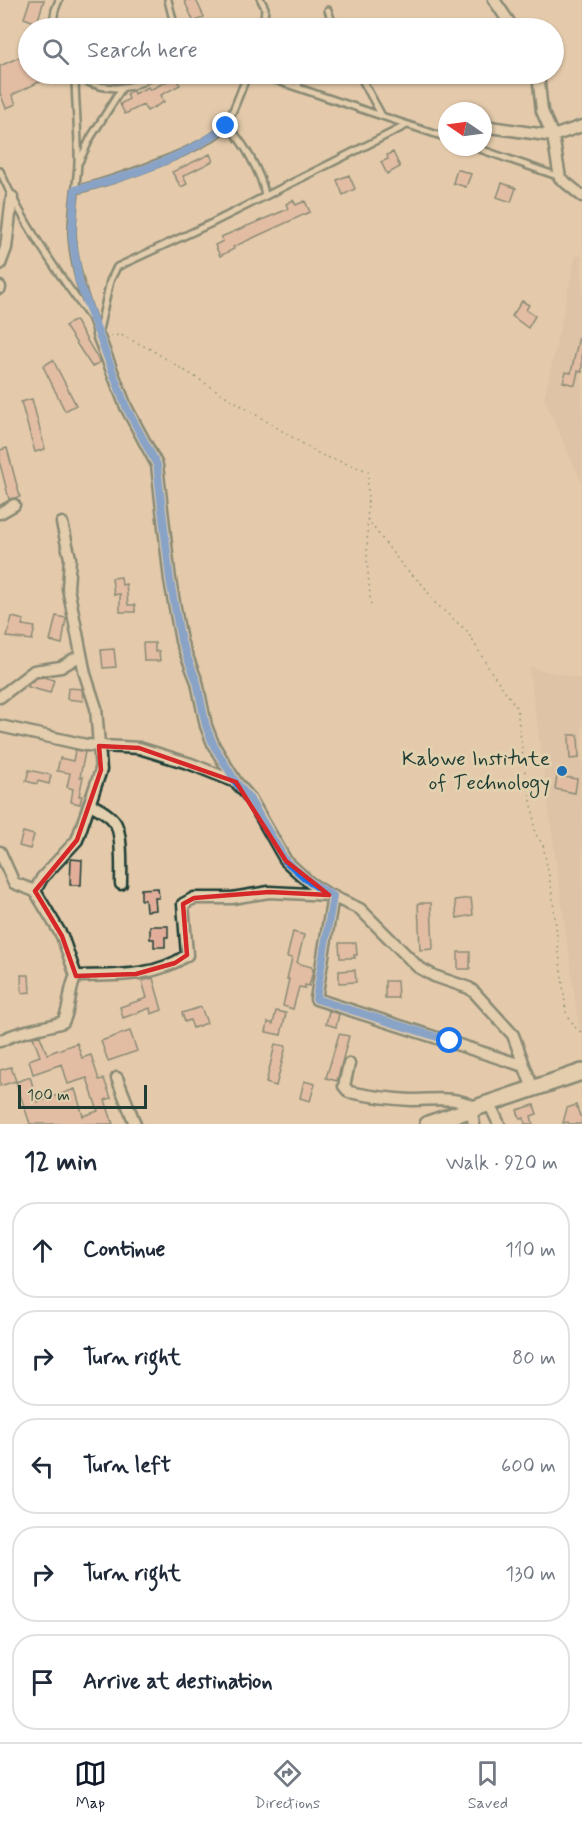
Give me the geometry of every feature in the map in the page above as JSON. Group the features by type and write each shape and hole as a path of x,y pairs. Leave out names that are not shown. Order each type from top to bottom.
{"street":[{"path":"494,0 506,18"},
{"path":"539,84 542,111 553,136 560,178 582,196"},
{"path":"492,127 553,136 582,126"},
{"path":"0,264 6,248 12,197"},
{"path":"99,338 126,407 157,465 170,580 181,641 197,682 206,726 214,746 236,782 249,798 286,861 310,882 331,896 360,909 418,967 434,976 469,988 475,993 513,1035 533,1089"},
{"path":"0,513 14,504"},
{"path":"35,891 42,878 77,840 101,770 96,708 81,655 68,588 70,558 62,523"},
{"path":"0,697 34,671 61,666 81,655"},
{"path":"0,726 86,745 139,748 191,764 236,782"},
{"path":"90,804 107,814 116,823 120,849 121,884"},
{"path":"0,852 14,883 35,891 62,936 75,976 63,1022 45,1028 27,1030 0,1041"},
{"path":"75,976 136,974 175,963 187,955 183,904 194,898 232,898 269,892 331,896"},
{"path":"331,896 316,999 524,1066"},
{"path":"349,1064 344,1086 349,1092 385,1098 412,1100 441,1098 460,1101 499,1124"},
{"path":"428,1124 478,1111 582,1072"},
{"path":"117,1078 135,1124"}],"lane":[{"path":"54,18 59,0"},
{"path":"168,0 172,18"},
{"path":"261,0 265,8 264,18"},
{"path":"328,10 331,18"},
{"path":"74,84 78,123 78,164 72,236 79,282 99,338"},
{"path":"96,84 102,87 122,88 135,84"},
{"path":"75,190 103,183 158,163 213,136 226,126 244,84"},
{"path":"289,84 438,135"},
{"path":"364,84 382,116"},
{"path":"78,164 91,137 122,88"},
{"path":"99,338 110,281 117,267 407,125"},
{"path":"226,126 236,133 264,185 265,196"},
{"path":"492,153 560,178"},
{"path":"0,171 48,260 93,322"}],"path":[{"path":"99,338 116,334 150,349 321,455 365,469 369,474 367,561 371,607"},
{"path":"367,519 402,565 424,586 434,602 467,631 490,670 517,708 535,834 543,845 548,867 566,1012 575,1027 582,1033"}],"highlighted area":[{"path":"99,746 139,748 236,782 286,861 329,895 269,892 194,898 183,904 187,955 175,963 136,974 76,976 62,936 35,891 77,840 101,770"}],"shaded area":[{"path":"576,255 582,256 582,483 544,399"},
{"name":"Kabwe Institute of Technology","path":"529,667 582,679 582,1033 580,1033"}],"building":[{"path":"30,0 44,0 39,18 24,18"},
{"path":"184,0 196,0 204,17 192,18"},
{"path":"18,58 18,84 35,84 12,95 16,104 6,108 0,93 0,66"},
{"path":"162,84 180,85 161,95 164,102 147,111 143,105 125,114 120,104 129,99 127,94 133,90 134,94 148,87 150,90"},
{"path":"393,152 400,167 387,174 381,162 388,159 387,155"},
{"path":"210,154 213,161 183,176 187,184 181,187 172,172"},
{"path":"457,169 471,174 466,187 453,183"},
{"path":"349,175 355,189 343,195 337,180"},
{"path":"502,183 516,188 511,202 497,197"},
{"path":"293,200 296,205 305,201 310,212 233,247 234,249 220,256 215,245 223,241 221,237 288,209 286,204"},
{"path":"522,301 529,305 526,310 535,316 528,328 512,316"},
{"path":"75,320 100,362 92,367 65,326"},
{"path":"579,337 582,338 582,372 578,371 575,385 563,382 566,372 571,373"},
{"path":"53,360 76,405 65,411 43,366"},
{"path":"32,399 45,449 35,452 21,402"},
{"path":"7,448 20,497 9,499 0,464 0,450"},
{"path":"121,577 122,585 126,584 128,605 135,605 135,612 120,612 120,594 114,595 112,578"},
{"path":"56,616 66,618 62,644 50,641"},
{"path":"12,617 24,620 22,625 35,627 32,640 7,637"},
{"path":"143,643 155,643 155,652 159,651 160,661 144,661"},
{"path":"114,649 116,667 103,668 101,650"},
{"path":"44,677 54,680 50,693 28,687 37,678"},
{"path":"68,688 82,689 83,701 67,699"},
{"path":"569,735 578,735 579,758 570,759"},
{"path":"75,750 85,752 80,777 83,777 79,796 82,796 80,804 71,802 73,789 67,787 70,773 57,771 60,758 73,761"},
{"path":"29,770 51,775 49,784 26,781"},
{"path":"557,776 577,779 575,793 555,789"},
{"path":"23,832 34,835 30,849 19,846"},
{"path":"71,859 82,860 81,885 70,885"},
{"path":"158,888 159,898 155,898 156,910 146,911 145,900 141,900 141,889"},
{"path":"471,898 473,915 457,918 455,900"},
{"path":"418,903 431,903 433,949 420,950"},
{"path":"150,926 168,926 165,947 154,947 154,939 150,939"},
{"path":"293,932 304,935 297,963 312,967 313,971 309,986 299,987 293,1009 283,1006 292,958 287,957"},
{"path":"339,943 356,943 355,958 340,958"},
{"path":"458,952 470,952 470,969 458,969"},
{"path":"355,970 356,982 339,983 339,971"},
{"path":"21,975 29,975 30,992 22,993"},
{"path":"153,978 162,1010 151,1014 150,1008 123,1018 120,1007 147,998 142,981"},
{"path":"385,981 397,981 398,998 385,998"},
{"path":"201,1007 207,1023 193,1028 190,1020 185,1022 182,1013"},
{"path":"276,1011 286,1013 281,1035 266,1032 268,1022 273,1024"},
{"path":"329,1011 339,1014 336,1027 326,1024"},
{"path":"130,1031 137,1051 108,1061 101,1041"},
{"path":"339,1034 349,1036 337,1081 326,1078"},
{"path":"40,1036 47,1054 77,1043 82,1058 91,1055 99,1080 104,1079 111,1098 105,1100 113,1124 30,1124 16,1082 30,1077 38,1102 75,1089 83,1116 98,1111 87,1078 68,1084 62,1064 33,1074 29,1060 40,1056 33,1037"},
{"path":"275,1044 286,1046 276,1086 266,1083"},
{"path":"11,1067 16,1081 0,1086 0,1070"},
{"path":"304,1081 315,1084 310,1101 300,1098"},
{"path":"534,1105 537,1114 531,1116 533,1124 525,1124 524,1118 520,1119 517,1110"},
{"path":"576,1105 582,1116 582,1124 563,1123 567,1108"}],"place":[{"name":"Kabwe Institute of Technology","path":"562,771"}],"route":[{"path":"226,126 213,136 158,163 103,183 75,190 72,236 79,282 126,407 157,465 170,580 181,641 197,682 206,726 214,746 236,782 249,798 286,861 310,882 333,896 316,999 450,1041"}]}
